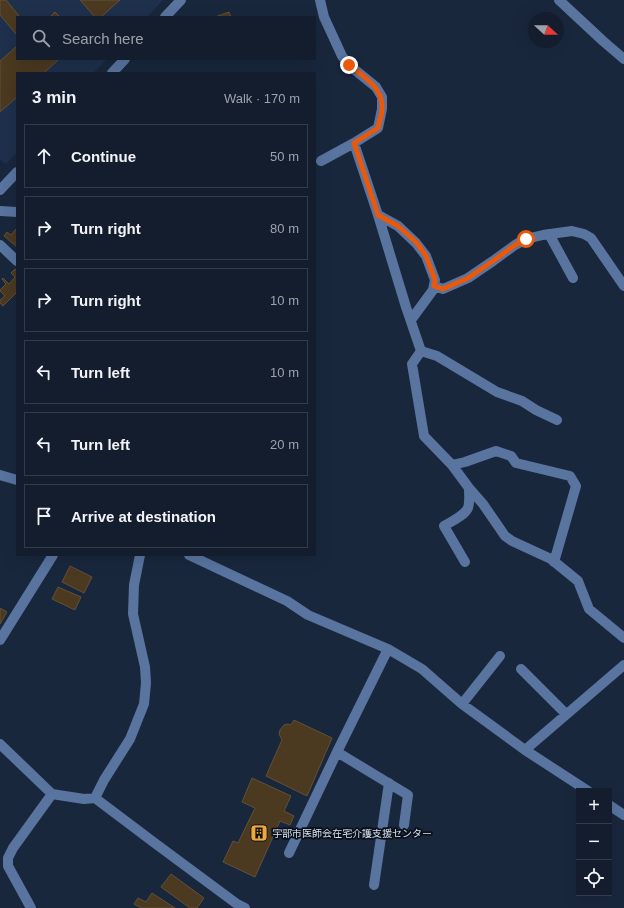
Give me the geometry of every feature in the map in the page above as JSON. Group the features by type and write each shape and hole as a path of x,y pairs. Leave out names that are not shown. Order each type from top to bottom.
{"street":[{"path":"166,16 181,0"},
{"path":"320,0 324,17 342,56 349,65 376,88 382,98 382,109 378,128 321,161"},
{"path":"559,0 624,59"},
{"path":"113,72 124,60"},
{"path":"354,143 421,351"},
{"path":"0,190 16,173"},
{"path":"0,211 16,212"},
{"path":"378,215 398,226 416,242 426,256 435,280 433,290 410,320"},
{"path":"434,286 443,289 468,278 526,239 572,231 584,234 591,238 624,286"},
{"path":"549,234 573,278"},
{"path":"0,245 16,260"},
{"path":"421,351 437,356 497,392 522,401 536,410 557,420"},
{"path":"421,351 412,364 424,436 452,465 483,504 505,536 512,541 550,559 578,581 589,609 624,638"},
{"path":"452,465 496,451 510,456 516,463 570,476 576,486 554,562"},
{"path":"0,475 16,480"},
{"path":"465,562 444,526 468,509 469,488"},
{"path":"0,640 52,556"},
{"path":"96,798 104,780 130,739 144,704 146,683 145,667 133,614 134,585 140,556"},
{"path":"190,556 287,601 308,615 388,649 422,669 462,704 525,750 583,788"},
{"path":"289,853 388,649"},
{"path":"462,704 500,656"},
{"path":"525,750 624,665"},
{"path":"521,669 566,714"},
{"path":"0,744 52,794 84,799 96,798 237,904 245,908"},
{"path":"337,752 408,795 404,825"},
{"path":"374,885 389,783"},
{"path":"31,908 8,866 8,858 13,848 52,794"},
{"path":"612,807 624,815"}],"shaded area":[{"path":"0,0 163,0 148,16 16,16 16,60 106,60 94,72 16,72 16,153 6,164 0,159"}],"building":[{"path":"0,0 6,0 19,16 16,16 16,34 0,15"},
{"path":"80,0 120,0 102,16 94,16"},
{"path":"55,12 59,16 51,16"},
{"path":"229,12 231,16 218,16"},
{"path":"16,47 16,60 58,60 45,72 16,72 16,98 0,112 0,61"},
{"path":"16,229 16,246 4,236 7,232 11,235"},
{"path":"15,269 16,270 16,293 3,306 0,303 0,300 5,296 0,290 6,284 2,279 3,278 9,284 15,277 11,273"},
{"path":"70,566 92,577 84,593 62,582"},
{"path":"58,587 81,597 75,610 52,599"},
{"path":"0,608 7,612 0,624"},
{"path":"294,720 332,738 307,796 266,776 282,740 279,734 280,730 284,725 291,725"},
{"name":"宇部市医師会在宅介護支援センター","path":"252,778 291,796 284,811 294,816 290,825 280,821 255,877 223,862 233,841 238,843 255,808 242,802"},
{"path":"171,874 204,898 197,908 190,908 161,887"},
{"path":"152,893 175,908 141,908 134,904 138,898 146,902"}],"place":[{"name":"宇部市医師会在宅介護支援センター","path":"259,833"}],"route":[{"path":"349,65 376,88 382,98 382,109 378,128 354,143 378,215 398,226 416,242 426,256 435,280 434,286 443,289 468,278 526,239"}]}
